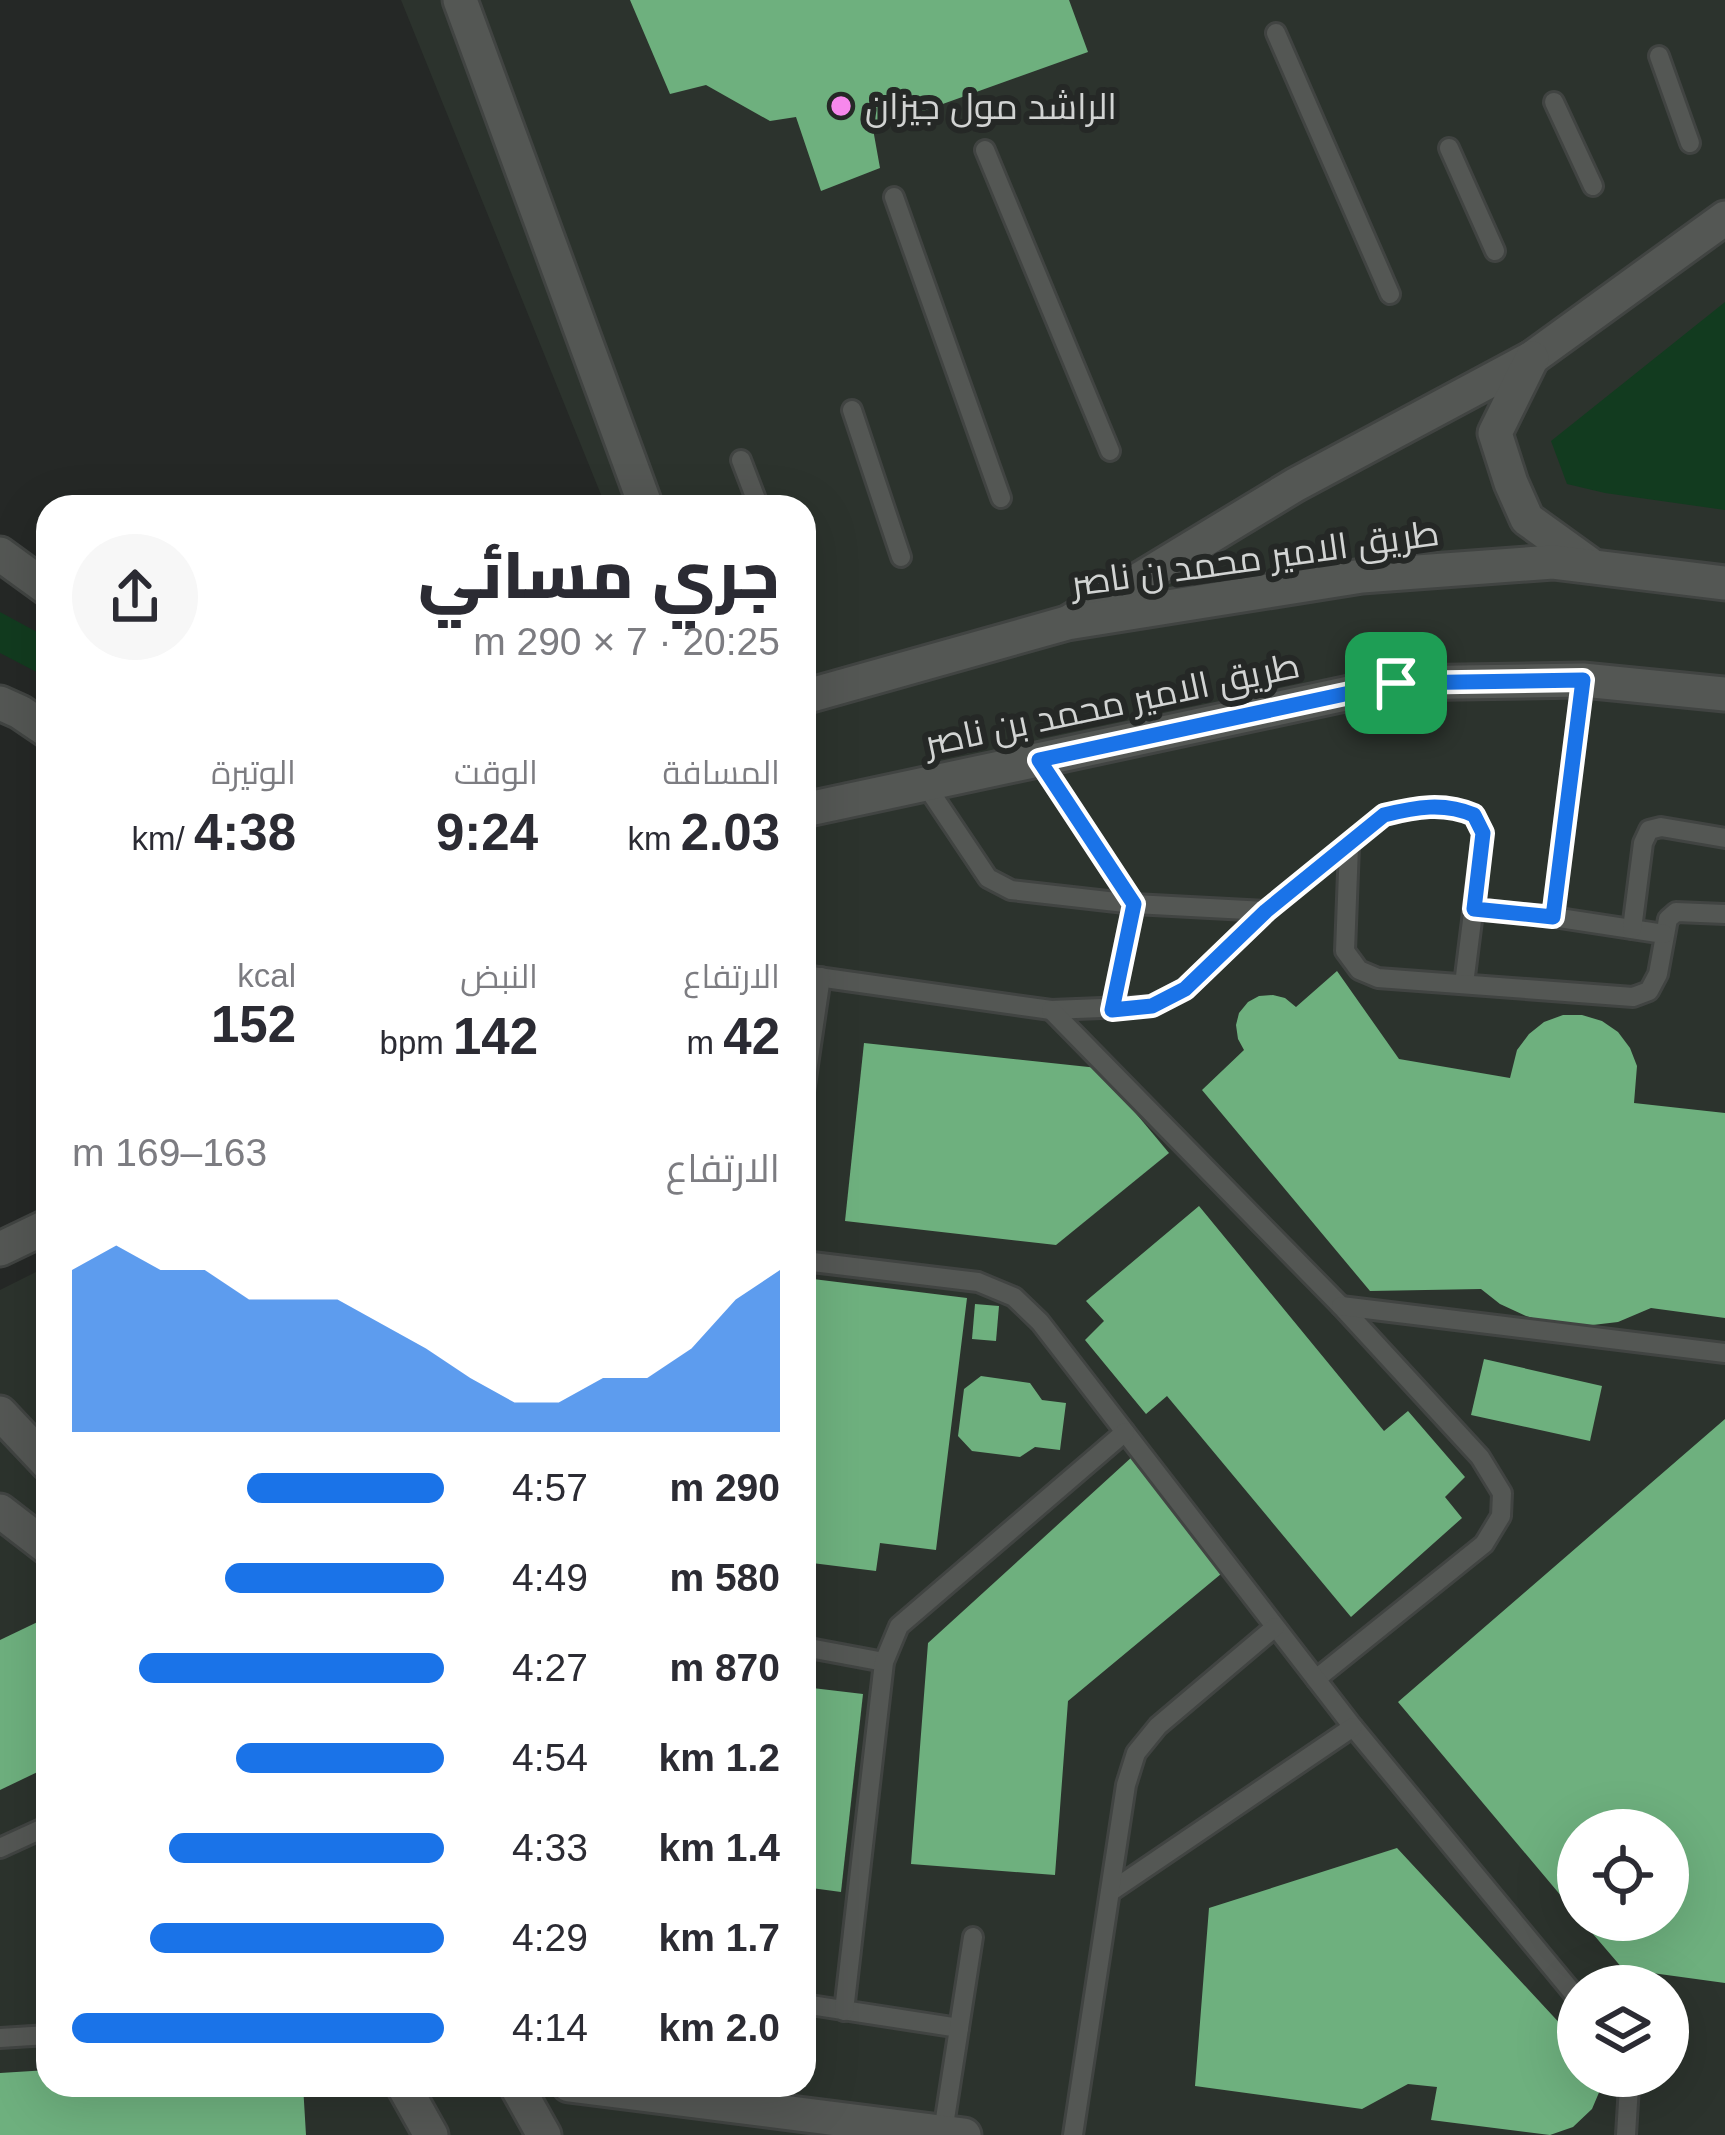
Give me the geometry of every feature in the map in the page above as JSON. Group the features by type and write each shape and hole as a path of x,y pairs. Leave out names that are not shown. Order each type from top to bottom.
{"main road":[{"path":"460,0 642,495"},
{"path":"1067,623 1295,484 1532,358 1725,218"},
{"path":"1532,358 1495,434 1527,519 1594,567"},
{"path":"0,554 36,580"},
{"name":"طريق الامير محمد ن ناصر","path":"816,694 1067,623 1362,576 1553,562 1725,583"},
{"name":"طريق الامير محمد بن ناصر","path":"816,807 1396,683 1583,680 1725,694"},
{"path":"0,704 36,723"},
{"path":"0,1250 36,1232"},
{"path":"0,1413 36,1451"},
{"path":"0,1511 36,1539"},
{"path":"409,2097 430,2135"},
{"path":"523,2097 544,2135"},
{"path":"670,2097 954,2134"}],"lane":[{"path":"1276,33 1390,294"},
{"path":"1659,56 1690,143"},
{"path":"1555,102 1593,187"},
{"path":"1449,148 1496,251"},
{"path":"985,150 1110,451"},
{"path":"894,197 1001,498"},
{"path":"853,410 901,557"},
{"path":"742,460 755,495"},
{"path":"1553,917 1583,680"},
{"path":"1039,760 1134,904 1112,1010"},
{"path":"925,784 988,878 1011,890 1134,904 1266,911"},
{"path":"816,976 1052,1010 1152,1006 1185,989 1266,911 1384,815 1454,806 1474,815 1483,833 1464,984"},
{"path":"1632,929 1643,843 1649,830 1661,827 1725,838"},
{"path":"1348,845 1345,951 1359,970 1378,978 1633,998 1649,992 1658,974 1668,919 1676,912 1725,914"},
{"path":"1474,909 1664,934"},
{"path":"1052,1010 1342,1306 1480,1457 1502,1492 1501,1516 1484,1544 1316,1679"},
{"path":"816,1262 978,1282 1014,1297 1040,1322 1353,1727 1557,1974"},
{"path":"1342,1306 1725,1353"},
{"path":"844,2011 884,1662 899,1626 1125,1432"},
{"path":"1073,2135 1126,1785 1136,1753 1158,1726 1275,1627"},
{"path":"816,1649 884,1662"},
{"path":"1110,1892 1353,1727"},
{"path":"0,1847 36,1831"},
{"path":"954,2134 959,2028 973,1937"},
{"path":"816,2006 959,2028"},
{"path":"0,2038 36,2036"},
{"path":"1626,2135 1628,2097"}],"shaded area":[{"path":"401,0 1725,0 1725,2135 0,2135 0,1290 36,1272 36,2097 816,2097 816,495 601,495"}],"green space":[{"path":"1725,302 1725,510 1567,484 1551,441"},
{"path":"0,612 36,632 36,672 0,653"}],"building":[{"name":"الراشد مول جيزان","path":"630,0 1069,0 1088,52 873,129 880,168 821,191 796,117 770,121 706,85 670,94"},
{"path":"1337,971 1399,1059 1510,1078 1517,1050 1529,1034 1563,1015 1582,1015 1618,1032 1630,1048 1637,1066 1634,1103 1725,1113 1725,1318 1651,1308 1618,1322 1553,1324 1500,1304 1481,1289 1370,1291 1202,1090 1244,1050 1236,1025 1248,1002 1273,995 1296,1007"},
{"path":"864,1043 1098,1068 1169,1153 1056,1245 845,1221"},
{"path":"1199,1206 1384,1431 1408,1411 1465,1477 1445,1497 1462,1518 1351,1617 1167,1396 1146,1414 1085,1340 1104,1321 1086,1301"},
{"path":"816,1279 967,1298 936,1550 880,1543 876,1571 816,1564"},
{"path":"975,1304 999,1306 996,1341 972,1339"},
{"path":"1484,1359 1602,1386 1590,1441 1471,1415"},
{"path":"981,1376 1030,1383 1042,1400 1066,1403 1060,1450 1035,1447 1020,1457 972,1451 958,1436 964,1389"},
{"path":"1725,1419 1725,1983 1689,1978 1689,1965 1620,1965 1599,1941 1689,1941 1689,1809 1557,1809 1557,1891 1398,1702"},
{"path":"1133,1456 1227,1569 1068,1701 1055,1875 911,1864 928,1643"},
{"path":"36,1623 36,1773 0,1790 0,1640"},
{"path":"816,1688 863,1694 841,1892 816,1889"},
{"path":"1397,1848 1557,2020 1557,2097 1597,2097 1592,2109 1573,2127 1550,2135 1431,2120 1437,2087 1408,2084 1362,2109 1195,2086 1209,1908"},
{"path":"36,2071 36,2097 304,2097 306,2135 0,2135 0,2073"}],"place":[{"name":"الراشد مول جيزان","path":"841,106"}],"route":[{"path":"1583,680 1553,917 1474,909 1483,833 1474,815 1454,806 1407,809 1384,815 1266,911 1185,989 1152,1006 1112,1010 1134,904 1039,760 1396,683 1583,680"}]}
